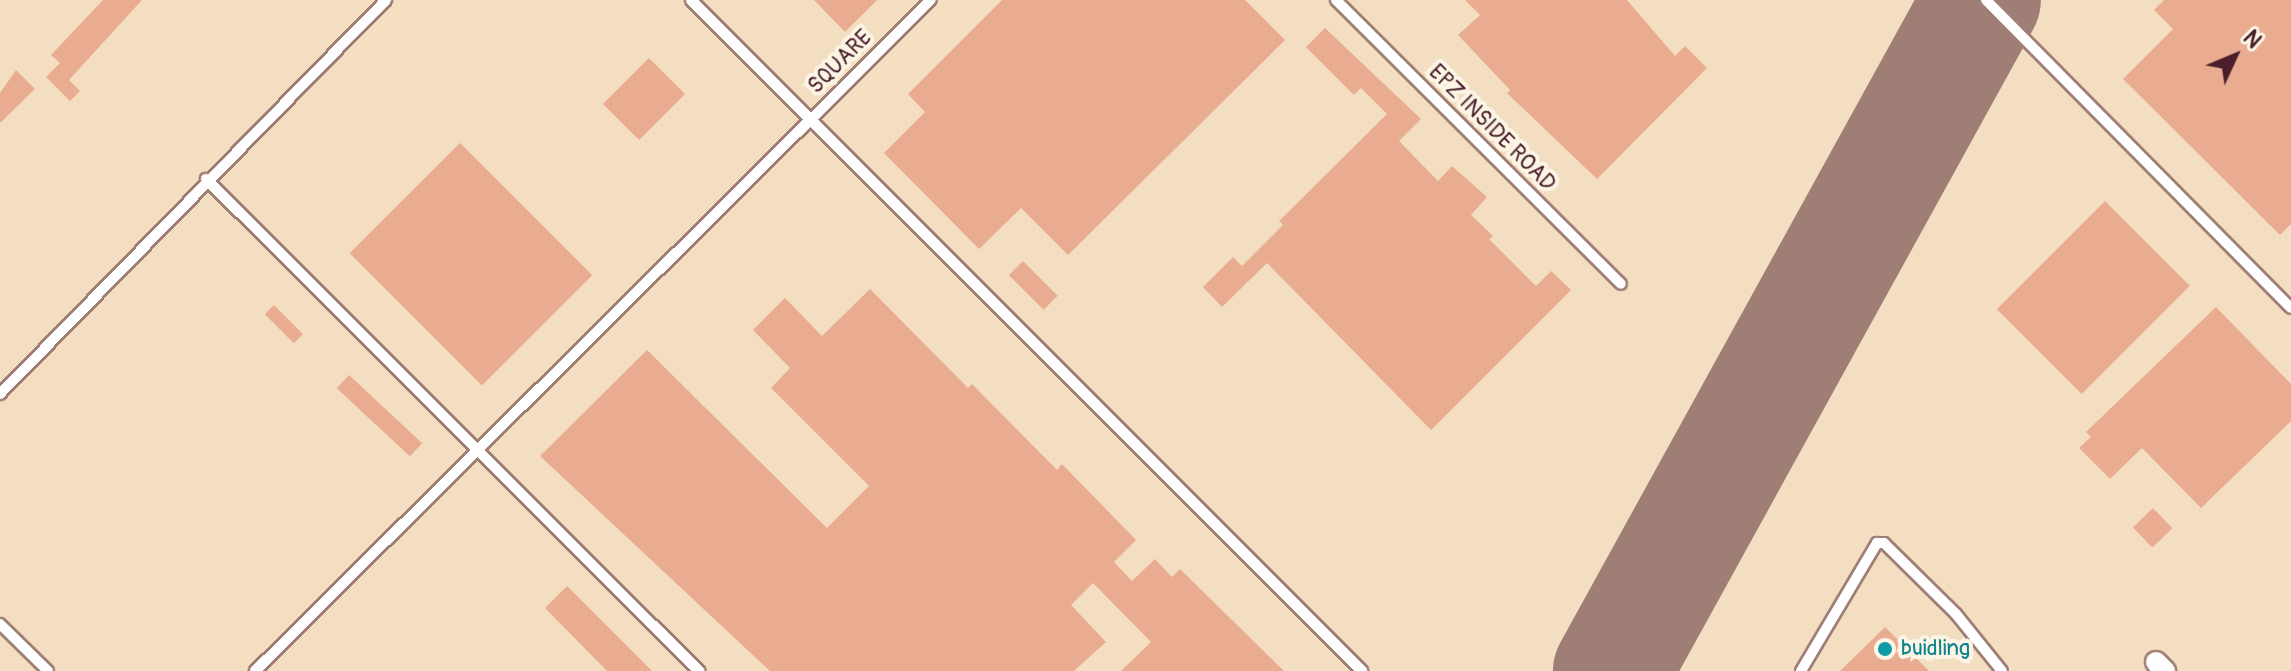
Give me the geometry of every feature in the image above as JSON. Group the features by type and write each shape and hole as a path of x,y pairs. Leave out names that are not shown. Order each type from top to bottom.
{"lane":[{"path":"0,394 206,179 386,0"},
{"path":"691,0 1362,671"},
{"name":"SQUARE","path":"255,671 931,0"},
{"name":"EPZ INSIDE ROAD","path":"1336,0 1621,284"},
{"path":"1986,0 2291,308"},
{"path":"206,179 699,671"},
{"path":"1801,671 1877,543 1900,558 1956,614 2002,671"},
{"path":"0,624 48,671"}],"building":[{"path":"103,0 142,0 69,80 80,91 70,101 46,77 60,63 51,55"},
{"path":"814,0 877,0 845,32"},
{"path":"1002,0 1245,0 1285,40 1068,255 1021,208 979,249 884,153 925,112 908,94"},
{"path":"1465,0 1627,0 1675,56 1685,46 1707,68 1597,179 1507,93 1510,90 1458,35 1480,15"},
{"path":"2164,0 2291,0 2291,224 2280,235 2123,79 2173,29 2154,10"},
{"path":"1325,28 1421,119 1399,141 1438,181 1452,166 1487,197 1471,215 1493,236 1489,239 1536,286 1551,271 1571,290 1431,430 1267,263 1222,307 1203,287 1233,257 1242,266 1283,225 1279,221 1387,114 1361,88 1354,95 1306,47"},
{"path":"649,58 685,94 639,140 603,104"},
{"path":"16,70 35,89 0,123 0,93"},
{"path":"460,143 592,275 482,386 350,253"},
{"path":"2105,201 2190,286 2082,394 1997,309"},
{"path":"1023,261 1058,296 1044,310 1009,275"},
{"path":"870,289 968,388 972,384 1057,470 1062,464 1136,540 1114,562 1132,581 1155,559 1172,577 1180,569 1284,671 1121,671 1151,642 1093,583 1071,605 1106,642 1074,671 770,671 540,456 647,350 827,528 869,486 771,388 790,368 753,330 785,298 822,336"},
{"path":"274,305 303,334 294,343 265,314"},
{"path":"2216,307 2291,384 2291,421 2201,508 2142,448 2110,479 2079,448 2091,437 2086,432"},
{"path":"349,375 422,443 410,456 337,388"},
{"path":"2153,508 2172,528 2152,548 2133,527"},
{"path":"567,586 652,671 607,671 545,608"},
{"name":"buidling","path":"1885,627 1929,671 1840,671"}],"runway":[{"path":"1612,671 1982,0"}],"place":[{"name":"buidling","path":"1885,649"}]}
